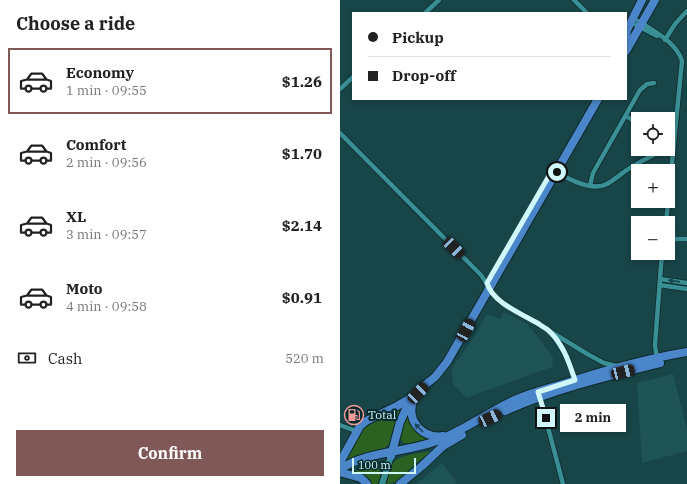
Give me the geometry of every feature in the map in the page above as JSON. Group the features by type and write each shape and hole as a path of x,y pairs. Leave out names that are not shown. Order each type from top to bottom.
{"highway":[{"path":"627,30 642,0"},
{"path":"640,24 650,0"},
{"path":"627,48 655,0"},
{"path":"627,41 640,24 648,18 661,0"},
{"path":"555,170 592,100"},
{"path":"392,454 403,414 417,394 435,377 447,362 488,286 597,100"},
{"path":"392,454 437,441 488,413 518,399 621,369 657,361 687,352"},
{"path":"657,361 687,357"},
{"path":"340,468 356,431 366,421 397,406 417,394"},
{"path":"417,394 412,404 411,413 419,429 431,436 452,434"},
{"path":"400,484 443,446 490,418 522,404 539,394"},
{"path":"340,468 361,460 443,446"},
{"path":"340,468 361,478 367,484"}],"street":[{"path":"426,12 439,0"},
{"path":"574,0 586,12"},
{"path":"664,39 687,11"},
{"path":"640,24 664,39 676,49 682,62 667,216"},
{"path":"340,89 352,78"},
{"path":"590,186 593,173 640,90 647,84 654,83"},
{"path":"626,116 631,119"},
{"path":"340,133 481,274 488,286 502,302 597,359 621,369"},
{"path":"555,170 585,185 601,186 607,184 630,168 652,156"},
{"path":"675,239 687,239"},
{"path":"657,361 655,345 661,260"},
{"path":"660,279 687,283"},
{"path":"660,285 687,289"},
{"path":"551,332 562,348 576,383"},
{"path":"539,394 563,484"},
{"path":"340,424 356,431"},
{"path":"382,484 392,454"}],"shaded area":[{"path":"504,312 527,324 553,358 552,367 466,398 453,384 452,368 476,334 487,314 500,319"},
{"path":"673,374 687,429 687,451 642,463 637,383"},
{"path":"442,463 455,480 456,484 416,484"}],"green space":[{"path":"403,406 396,420 389,444 384,449 342,463 365,426 389,415"},
{"path":"408,411 411,423 432,439 412,444 404,443 401,440 401,430"},
{"path":"434,451 416,463 400,479 386,484 391,467 399,458"},
{"path":"370,466 379,468 381,476 377,484 371,484 362,475 349,473"}],"place":[{"name":"Total","path":"354,415"}],"route":[{"path":"546,418 538,392 575,380 567,358 558,341 551,332 502,302 489,290 487,283 553,169 557,172"}]}
